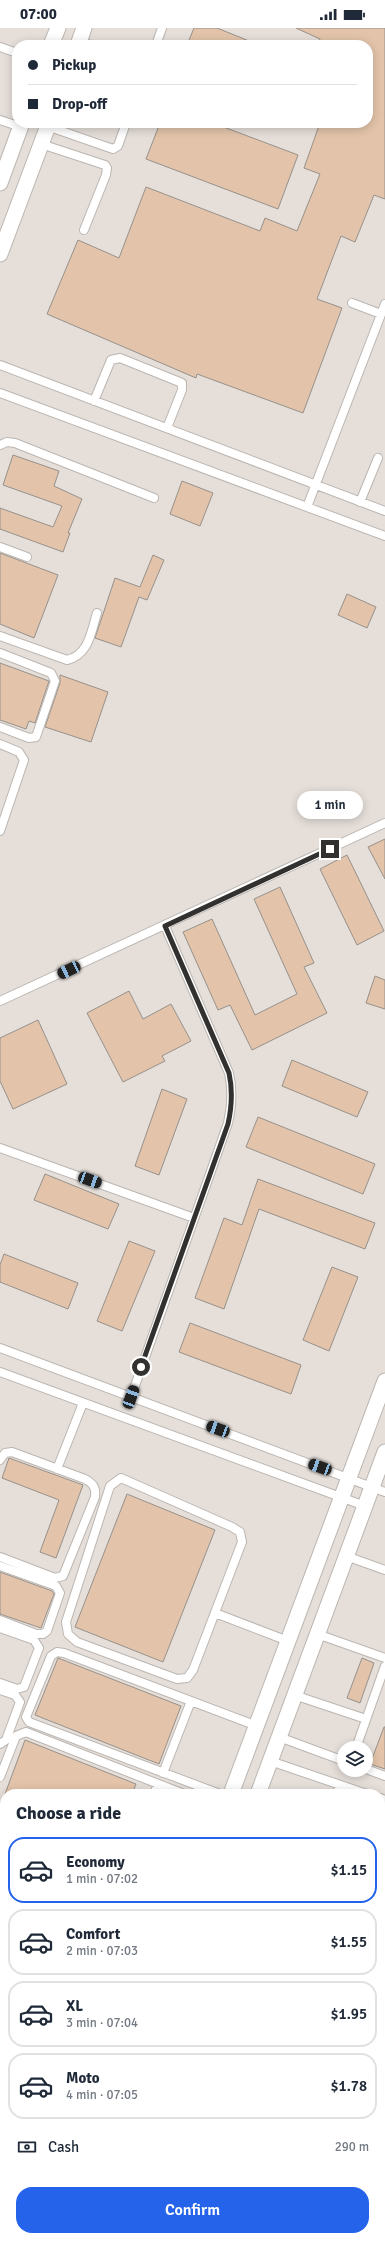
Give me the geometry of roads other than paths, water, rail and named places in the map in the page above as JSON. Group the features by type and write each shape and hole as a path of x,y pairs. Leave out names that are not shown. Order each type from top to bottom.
{"street":[{"path":"53,40 58,28"},
{"path":"0,183 21,128"},
{"path":"0,254 47,128"},
{"path":"234,1789 385,1381"},
{"path":"260,1789 365,1506 379,1489 385,1452"}],"lane":[{"path":"158,40 162,28"},
{"path":"0,47 12,51"},
{"path":"0,120 12,123"},
{"path":"56,128 113,149 118,146 124,128"},
{"path":"41,144 101,164 107,168 108,172 84,230"},
{"path":"352,303 381,314"},
{"path":"307,507 385,304"},
{"path":"94,401 111,360 120,358 182,383 182,390 167,428"},
{"path":"0,365 385,511"},
{"path":"0,393 385,536"},
{"path":"0,445 7,442 15,443 154,498"},
{"path":"360,502 378,458"},
{"path":"0,547 27,557"},
{"path":"0,636 67,660 77,658 84,650 97,613"},
{"path":"0,653 51,673 55,681 36,737 28,738 0,727"},
{"path":"0,744 19,752 24,760 0,831"},
{"path":"0,1001 385,823"},
{"path":"131,1397 228,1124 232,1107 232,1090 229,1073 165,926"},
{"path":"0,1148 194,1218"},
{"path":"0,1348 379,1489"},
{"path":"0,1372 365,1506"},
{"path":"57,1469 83,1403"},
{"path":"0,1460 5,1453 12,1452 92,1483 96,1490 95,1498 65,1574 55,1578 0,1557"},
{"path":"121,1478 232,1527 240,1532 242,1542 215,1613 193,1670 187,1678 182,1679 176,1679 77,1642 68,1634 66,1622 110,1486 121,1478"},
{"path":"346,1556 385,1570"},
{"path":"0,1566 56,1586 60,1593 47,1630 43,1634 36,1634 0,1620"},
{"path":"215,1613 288,1641"},
{"path":"0,1628 34,1640 39,1648 24,1687 17,1689 0,1683"},
{"path":"317,1634 385,1658"},
{"path":"206,1789 29,1722 26,1717 51,1656 57,1652 64,1653 257,1726"},
{"path":"358,1741 385,1666"},
{"path":"0,1690 15,1695 20,1702 6,1740 0,1744"},
{"path":"294,1695 366,1719"},
{"path":"163,1773 191,1701"},
{"path":"0,1776 16,1736 26,1732 171,1789"},
{"path":"279,1737 337,1758"},
{"path":"270,1761 352,1789"},
{"path":"373,1772 385,1776"},
{"path":"156,1789 158,1784"},
{"path":"339,1789 340,1785"}]}
